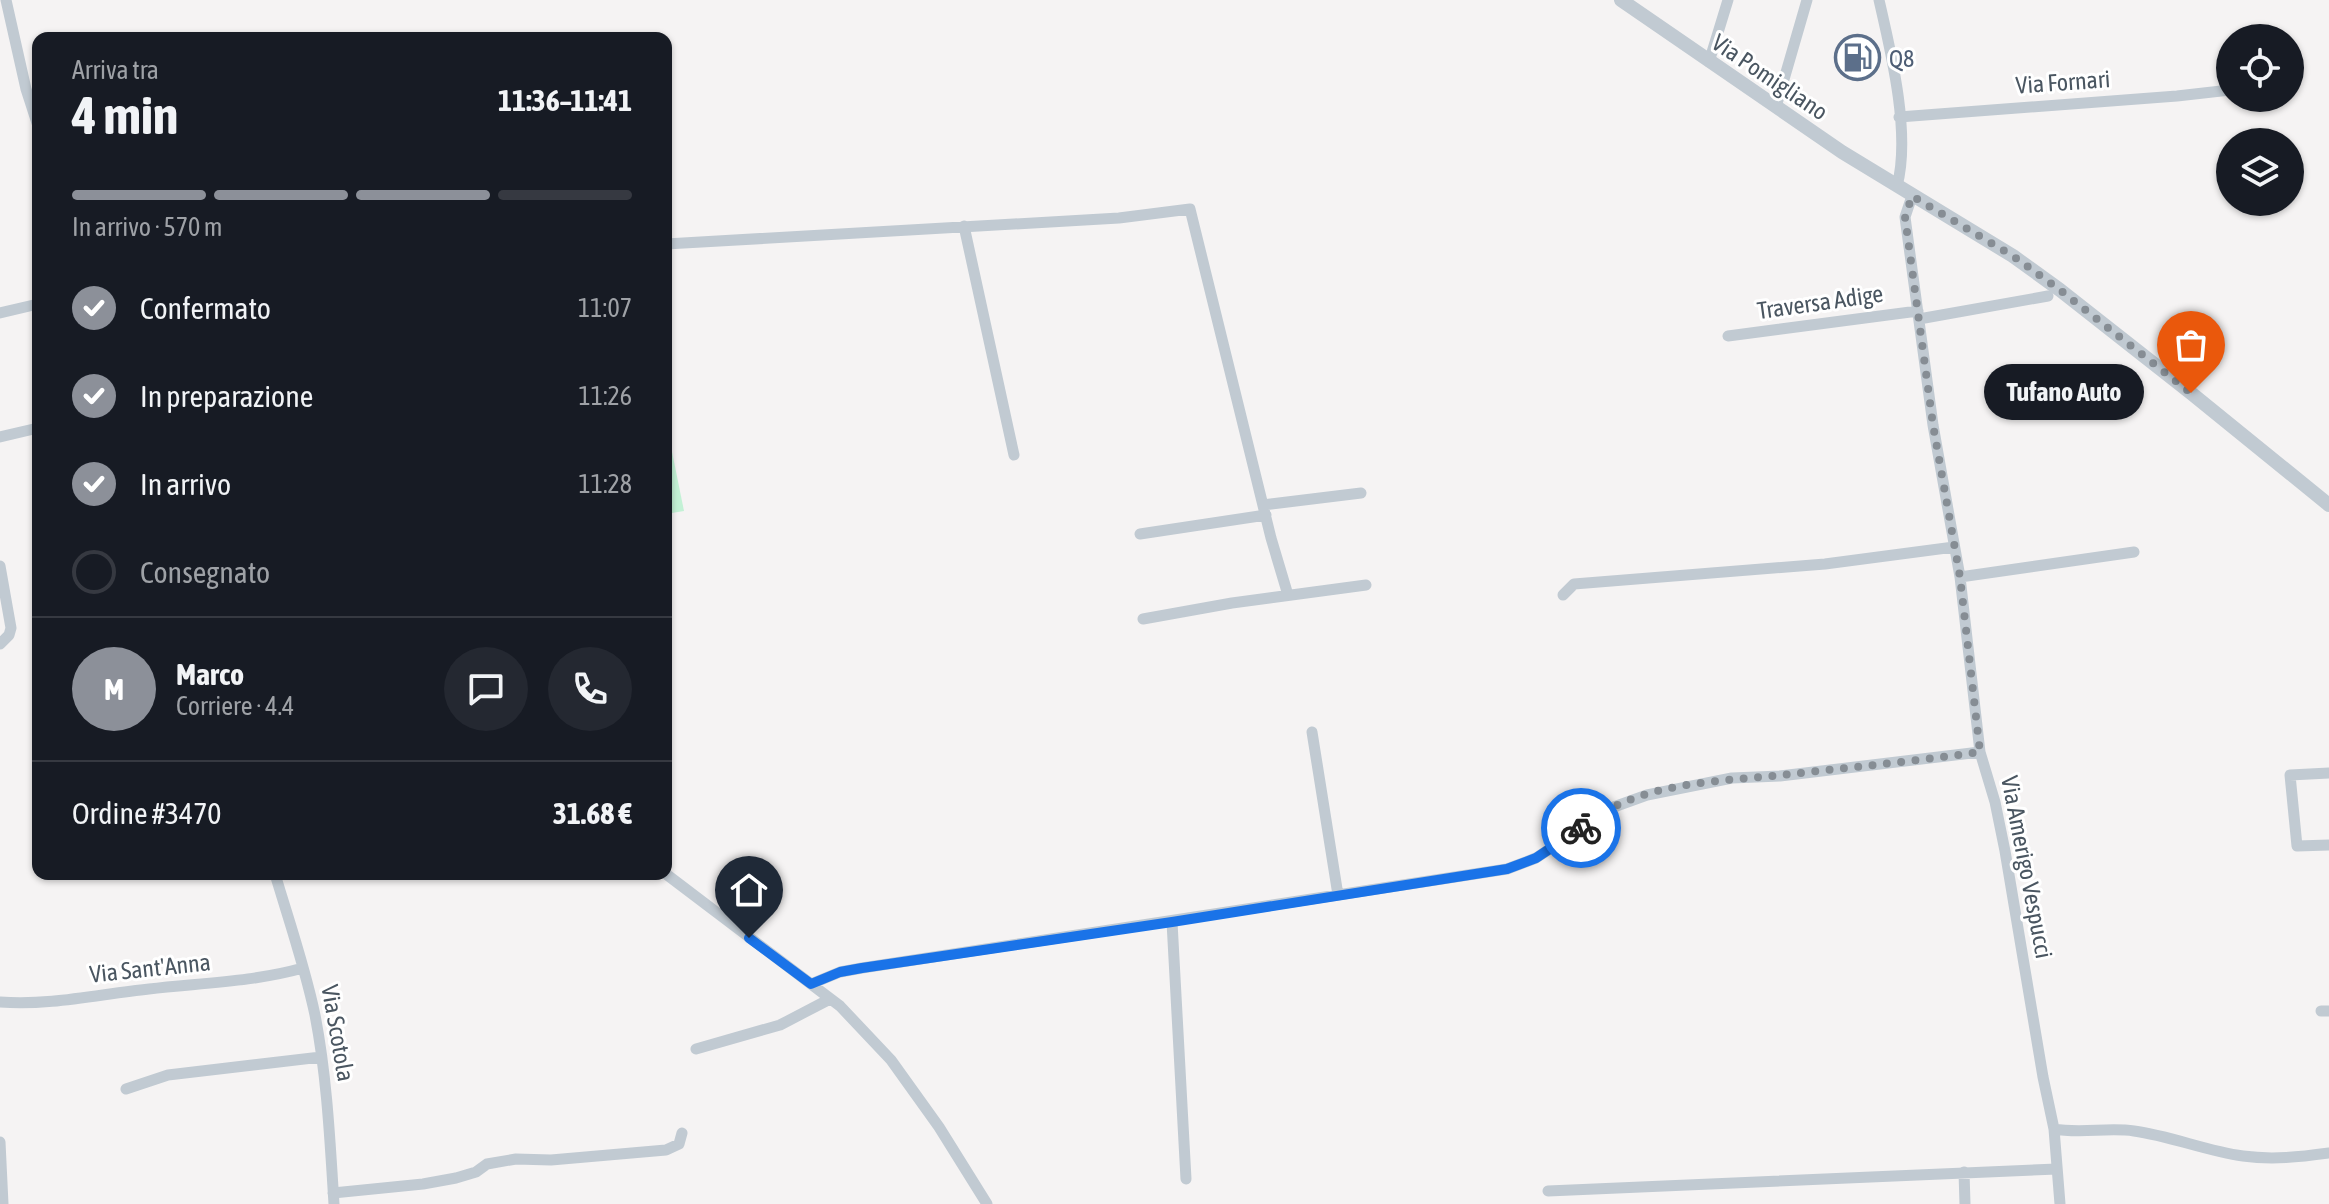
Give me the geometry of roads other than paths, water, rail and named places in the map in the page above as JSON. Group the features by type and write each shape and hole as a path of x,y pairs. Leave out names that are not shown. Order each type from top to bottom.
{"street":[{"path":"6,0 5,25 32,108"},
{"name":"Via Pomigliano","path":"1621,0 1842,152 2013,256 2329,505"},
{"path":"1709,62 1728,0"},
{"path":"1776,107 1807,0"},
{"path":"1879,0 1895,79 1899,117 1901,169 1897,186"},
{"name":"Via Fornari","path":"1899,117 2216,92"},
{"name":"Via Amerigo Vespucci","path":"1912,196 1905,217 1933,425 1960,577 1980,752 2005,851 2054,1129 2060,1204"},
{"path":"672,244 1119,218 1190,209 1288,595"},
{"path":"964,226 1014,455"},
{"name":"Traversa Adige","path":"1728,336 1918,315 2048,296"},
{"path":"0,313 32,305"},
{"path":"0,437 32,429"},
{"path":"1140,534 1361,493"},
{"path":"1563,595 1574,584 1825,564 1954,547"},
{"path":"1960,577 2134,552"},
{"path":"0,566 11,628 0,644"},
{"path":"1143,619 1366,585"},
{"path":"1312,732 1338,895"},
{"path":"811,984 840,972 862,968 1507,869 1536,858 1611,808 1673,789 1732,778 1780,776 1980,752"},
{"path":"2329,773 2290,775 2297,846 2329,845"},
{"path":"672,879 849,1016 891,1060 939,1127 987,1204"},
{"name":"Via Scotola","path":"277,880 315,1016 328,1105 334,1198"},
{"path":"1172,922 1186,1179"},
{"name":"Via Sant'Anna","path":"0,1002 46,1001 224,982 303,968"},
{"path":"696,1049 780,1025 830,999"},
{"path":"126,1089 168,1075 321,1057"},
{"path":"2054,1129 2137,1131 2255,1157 2306,1157 2329,1153"},
{"path":"334,1198 456,1178 476,1172 487,1164 516,1159 551,1160 666,1150 679,1144 682,1133"},
{"path":"0,1142 3,1204"},
{"path":"1548,1191 2057,1169"},
{"path":"1964,1172 1965,1204"}],"place":[{"name":"Q8","path":"1858,58"},
{"name":"Tufano Auto","path":"2191,393"}]}
